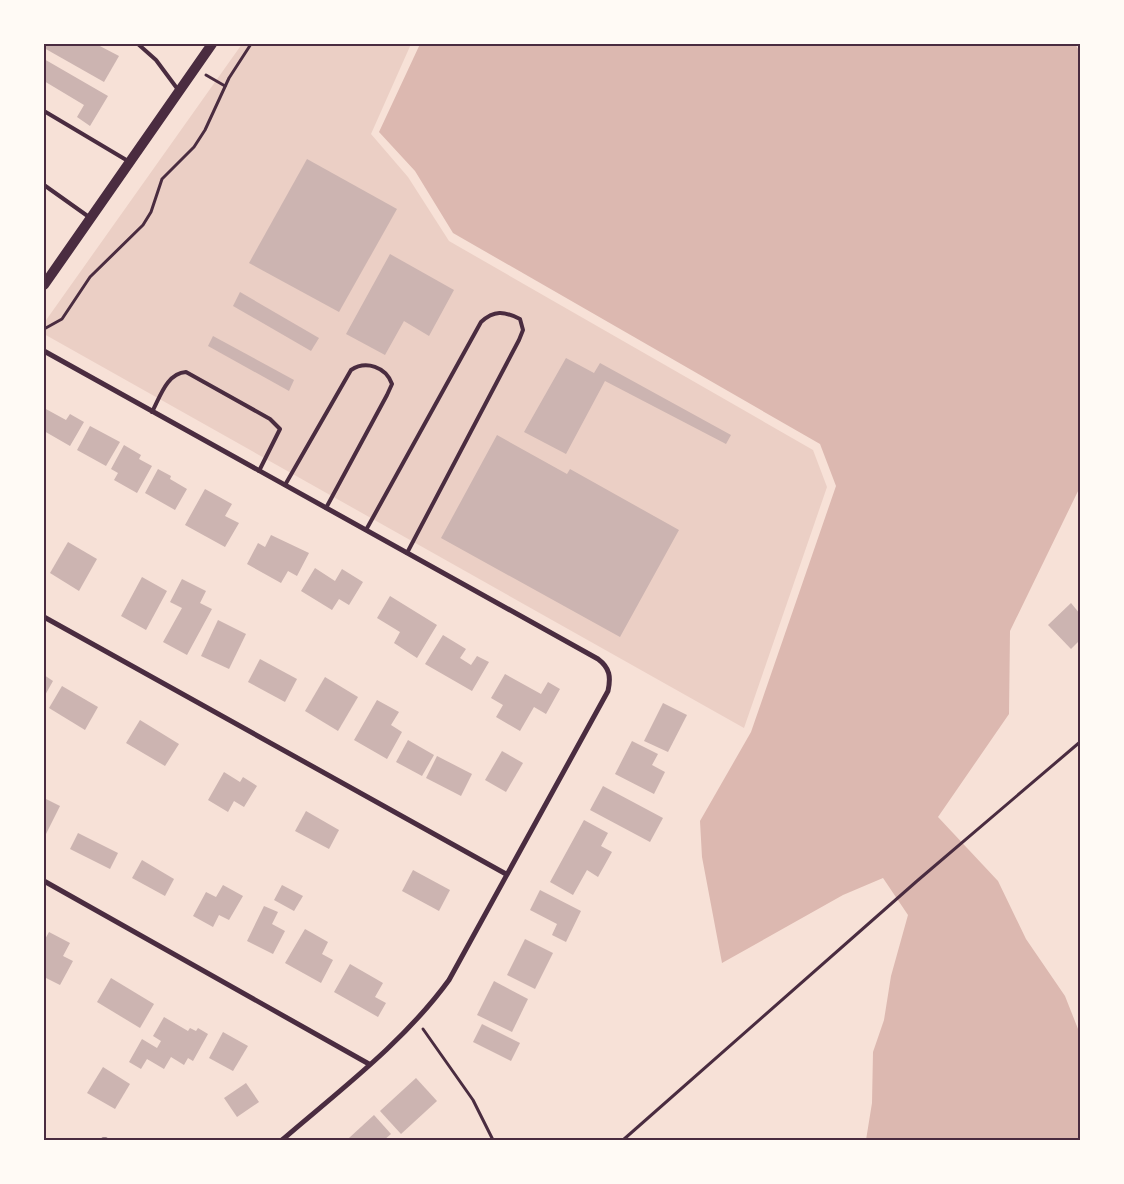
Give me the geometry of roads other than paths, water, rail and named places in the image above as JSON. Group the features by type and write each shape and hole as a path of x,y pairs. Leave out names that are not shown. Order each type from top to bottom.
{"main road":[{"path":"44,286 212,44"}],"street":[{"path":"44,351 598,659 606,664 610,672 608,691 449,980 418,1018 369,1064 282,1140"},
{"path":"44,616 506,874"},
{"path":"44,881 369,1064"}],"lane":[{"path":"138,44 147,49 179,92"},
{"path":"44,111 130,162"},
{"path":"44,185 91,218"},
{"path":"366,530 480,322 490,314 506,312 520,319 523,330 519,340 407,552"},
{"path":"285,485 351,370 359,365 370,364 390,377 392,384 326,508"},
{"path":"152,412 171,378 177,373 186,372 270,419 280,429 260,471"}]}
